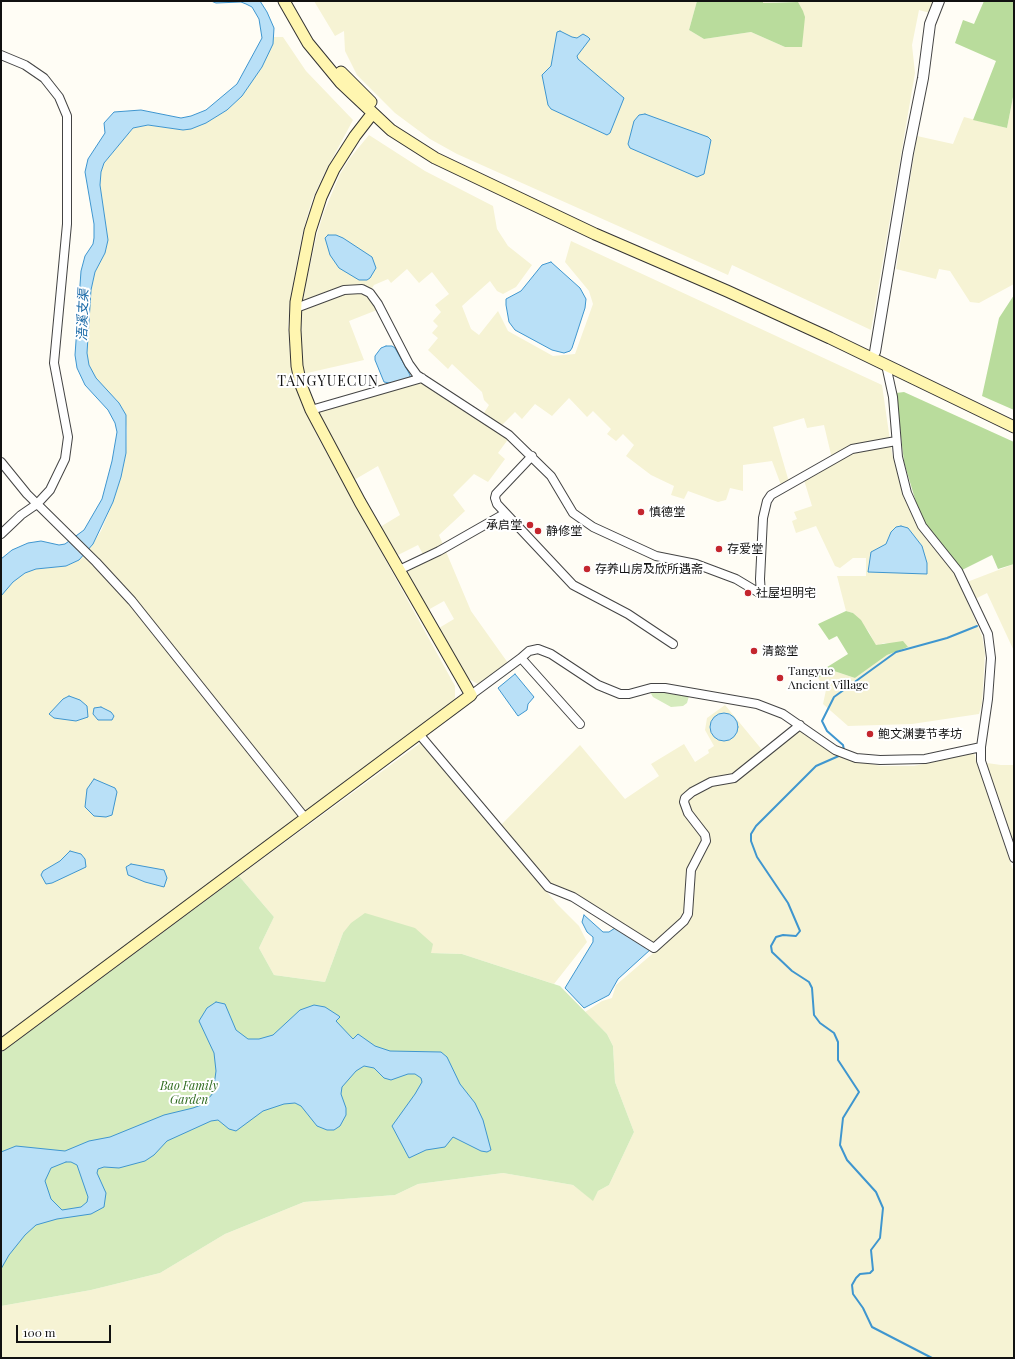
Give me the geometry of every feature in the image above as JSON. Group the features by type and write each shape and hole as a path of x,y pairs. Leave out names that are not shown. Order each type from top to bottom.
{"main road":[{"path":"284,1 300,30 318,57 372,114 406,140 450,166 595,234 761,306 1014,427"},
{"path":"292,1 314,38 346,78 383,113 424,143 453,159 598,227 737,287 1014,418"},
{"path":"1,1045 471,695 399,570 311,410 304,394 297,366 295,343 296,308 305,252 321,197 340,158 372,114"}],"street":[{"path":"875,352 908,153 923,78 930,24 939,1"},
{"path":"1,55 25,65 44,78 59,97 67,116 67,224 54,363 67,429 67,445 63,465 50,490 37,504 21,515 1,534"},
{"path":"296,308 344,290 362,289 366,291 372,295 378,304 409,364 422,378 509,435 551,476 573,513 593,527 656,556 696,564 736,579 761,594 760,579 763,518 768,498 773,493 797,482 846,452 861,446 896,441"},
{"path":"886,365 893,397 896,441 904,482 918,519 932,540 958,571 988,634 991,658 988,700 981,747 983,768 1014,858"},
{"path":"311,410 422,378"},
{"path":"532,456 496,494 495,498 497,504 504,514 573,585 628,614 673,644"},
{"path":"1,462 18,485 96,562 132,601 306,819"},
{"path":"399,570 439,551 504,514"},
{"path":"471,695 529,651 538,648 551,654 611,692 624,694 651,688 665,688 758,704 779,712 842,754 862,760 925,759 981,747"},
{"path":"521,658 580,724"},
{"path":"419,734 548,887 573,897 654,948 684,921 688,914 691,870 706,842 705,835 688,813 684,802 685,798 692,792 710,782 734,778 800,725"}],"shaded area":[{"path":"314,1 697,1 689,30 704,39 751,32 785,47 802,47 804,14 794,1 933,1 930,13 919,10 912,45 915,73 871,330 732,265 728,275 457,154 430,139 395,113 357,75 345,51 344,31 335,36"},
{"path":"763,1 794,1 763,3"},
{"path":"274,37 283,37 306,71 353,120 312,200 302,235 291,295 288,326 290,352 301,399 316,434 455,686 455,700 1,1040 1,596 13,582 25,573 36,569 66,566 79,560 86,554 101,531 113,502 121,477 126,453 127,430 124,411 116,399 105,390 96,378 89,365 87,353 91,290 95,272 105,253 108,240 100,185 101,172 104,163 133,128 148,125 183,130 206,123 227,110 242,96 262,67"},
{"path":"1014,92 1014,284 979,303 970,302 950,271 939,269 936,279 896,269 917,136 953,144 964,117 1007,128"},
{"path":"369,135 425,171 493,206 497,229 508,246 532,265 516,287 503,294 497,291 490,281 462,306 471,329 479,335 498,311 508,331 553,356 575,354 593,304 589,291 565,262 571,241 882,385 892,454 907,502 925,538 956,575 982,636 985,653 982,703 979,714 912,724 848,726 823,704 826,690 818,678 831,670 855,678 887,655 908,647 884,643 876,646 869,632 853,613 846,611 837,576 866,576 866,558 853,558 840,568 835,566 816,526 796,533 792,521 797,519 794,512 812,506 804,480 833,463 824,425 807,428 804,418 773,427 789,482 781,485 772,461 743,465 743,491 730,488 726,500 718,502 688,491 684,499 671,495 674,486 651,475 626,456 634,445 623,434 616,441 607,434 611,429 593,411 587,417 569,398 552,416 535,404 522,419 515,412 498,429 509,438 498,453 505,459 488,482 474,474 453,495 465,511 439,535 471,611 508,663 478,684 469,679 439,628 454,619 444,601 428,610 407,570 426,560 418,545 396,556 380,527 400,515 378,466 354,480 316,411 421,380 482,416 489,405 484,400 482,392 452,364 448,369 428,350 438,338 432,333 438,326 433,321 441,312 435,305 449,294 432,272 419,283 407,269 391,283 388,279 374,285 368,295 377,310 349,321 364,360 303,374 301,340 302,308 317,234 324,212 340,174 350,158"},
{"path":"1014,564 1014,651 987,593 975,599 967,582"},
{"path":"725,705 763,751 795,727 812,740 847,759 881,766 914,766 974,753 1014,873 1014,1358 1,1358 1,1306 91,1290 160,1273 225,1234 304,1202 395,1195 418,1184 503,1173 573,1185 593,1200 598,1191 609,1185 634,1132 615,1082 613,1046 607,1034 585,1012 602,1001 612,998 616,985 658,949 553,888 499,827 580,745 625,799 659,776 651,764 684,744 695,762 709,753 708,750 714,746 705,730 707,718"},
{"path":"422,742 557,904 579,926 587,942 554,984 462,954 430,953 343,933 325,982 274,975 259,948 274,917 239,876"},
{"path":"987,763 1014,765 1014,848 987,772"}],"green space":[{"path":"697,1 763,1 763,3 798,2 805,17 802,47 785,47 751,32 704,39 689,30"},
{"path":"984,1 1014,1 1014,92 1007,128 973,120 996,61 955,43 963,20 974,24"},
{"path":"1014,295 1014,410 982,396 999,318"},
{"path":"904,392 1014,442 1014,564 998,569 992,555 962,570 927,528 918,509 904,462 896,393"},
{"path":"846,611 853,613 861,620 876,645 903,641 908,647 887,655 855,678 831,670 818,678 816,674 848,654 837,636 829,640 818,624"},
{"path":"662,691 689,696 687,703 683,706 671,707 653,697 650,692"},
{"name":"Bao Family Garden","path":"239,876 274,917 259,948 274,975 325,982 343,933 351,923 365,913 415,928 433,944 431,953 462,954 560,986 607,1034 613,1046 615,1082 634,1132 609,1185 598,1191 593,1201 573,1185 503,1173 418,1184 395,1195 304,1202 225,1234 160,1273 91,1290 1,1306 1,1053"}],"water":[{"name":"浯溪支渠","path":"211,1 260,1 274,28 273,44 262,67 242,96 227,110 206,123 191,129 183,130 148,125 133,128 104,163 101,172 100,185 108,240 105,253 95,272 91,290 87,353 89,365 96,378 119,403 126,415 126,453 121,477 113,502 93,544 79,560 66,566 36,569 25,573 13,582 1,596 1,559 12,550 28,543 41,541 59,545 65,544 84,530 102,499 112,461 117,432 115,423 108,410 85,385 77,368 75,355 81,271 85,256 93,244 94,238 94,224 85,172 88,159 105,133 104,123 114,112 141,110 181,118 191,116 206,110 237,84 262,38 259,19 252,7 241,2 216,3"},
{"path":"560,31 577,38 583,34 590,39 577,56 578,59 624,98 610,133 607,135 551,109 548,105 542,75 551,66 557,32"},
{"path":"645,114 708,137 711,140 704,174 697,177 630,148 628,144 634,121 639,115"},
{"path":"328,235 336,235 343,238 372,257 376,268 370,278 367,280 359,280 339,268 330,255 325,238"},
{"path":"551,262 580,288 586,299 585,308 572,348 570,351 564,353 552,350 515,330 509,322 506,305 506,299 521,291 542,265"},
{"path":"392,346 395,348 410,375 410,379 395,384 384,382 375,360 375,356 381,348"},
{"path":"901,526 908,528 922,546 927,563 927,574 868,572 871,552 886,544 891,532 896,527"},
{"path":"515,674 534,697 528,704 527,710 518,716 498,688"},
{"path":"69,696 80,700 87,706 88,717 76,721 54,718 49,714 63,699"},
{"path":"101,707 111,712 114,716 112,720 98,720 93,714 94,708"},
{"path":"724,713 734,717 738,727 734,737 724,741 714,737 710,727 714,717"},
{"path":"94,779 115,788 117,792 112,815 106,817 94,816 85,807 87,789"},
{"path":"70,851 81,854 85,859 86,867 52,883 46,884 41,875 43,871 60,861"},
{"path":"131,864 164,870 167,878 164,887 145,882 128,875 126,867"},
{"path":"584,915 603,932 609,932 618,926 651,949 618,979 609,995 584,1008 565,988 593,942 593,937 587,932 582,922"},
{"path":"216,1002 225,1004 236,1030 248,1039 259,1039 273,1035 300,1010 314,1005 325,1007 339,1016 340,1017 336,1021 353,1039 358,1034 375,1046 390,1051 441,1052 447,1057 460,1084 475,1103 483,1120 491,1150 487,1152 481,1151 453,1137 445,1147 426,1150 409,1158 392,1126 415,1094 422,1082 421,1078 415,1074 408,1074 391,1080 384,1078 374,1068 364,1066 356,1071 342,1087 341,1094 346,1108 346,1115 340,1126 334,1130 327,1130 317,1126 301,1106 295,1103 284,1104 263,1111 236,1131 229,1129 218,1120 211,1121 167,1141 154,1155 145,1161 119,1168 104,1167 98,1169 97,1173 106,1193 104,1207 91,1214 57,1219 36,1225 25,1235 9,1255 1,1269 1,1152 16,1146 65,1151 89,1141 110,1137 164,1115 204,1104 213,1093 216,1071 214,1053 199,1021 207,1008","holes":["66,1162 71,1162 77,1165 88,1197 87,1202 81,1207 62,1210 51,1199 45,1181 51,1168"]}],"waterway":[{"path":"844,750 843,745 827,731 822,721 834,697 896,652 947,638 977,626"},
{"path":"841,755 816,766 756,826 751,834 751,841 757,857 788,903 800,931 796,936 783,935 776,937 771,946 772,952 792,971 809,982 812,988 814,1015 820,1023 834,1033 838,1042 838,1060 859,1092 843,1118 840,1145 847,1160 876,1192 883,1208 880,1238 871,1250 873,1270 870,1273 860,1274 856,1278 852,1285 853,1294 863,1308 872,1327 932,1358"}],"place":[{"name":"慎德堂","path":"641,512"},
{"name":"承启堂","path":"530,525"},
{"name":"静修堂","path":"538,531"},
{"name":"存爱堂","path":"719,549"},
{"name":"存养山房及欣所遇斋","path":"587,569"},
{"name":"社屋坦明宅","path":"748,593"},
{"name":"清懿堂","path":"754,651"},
{"name":"Tangyue Ancient Village","path":"780,678"},
{"name":"鲍文渊妻节孝坊","path":"870,734"}],"district":[{"name":"TANGYUECUN","path":"328,382"}]}
